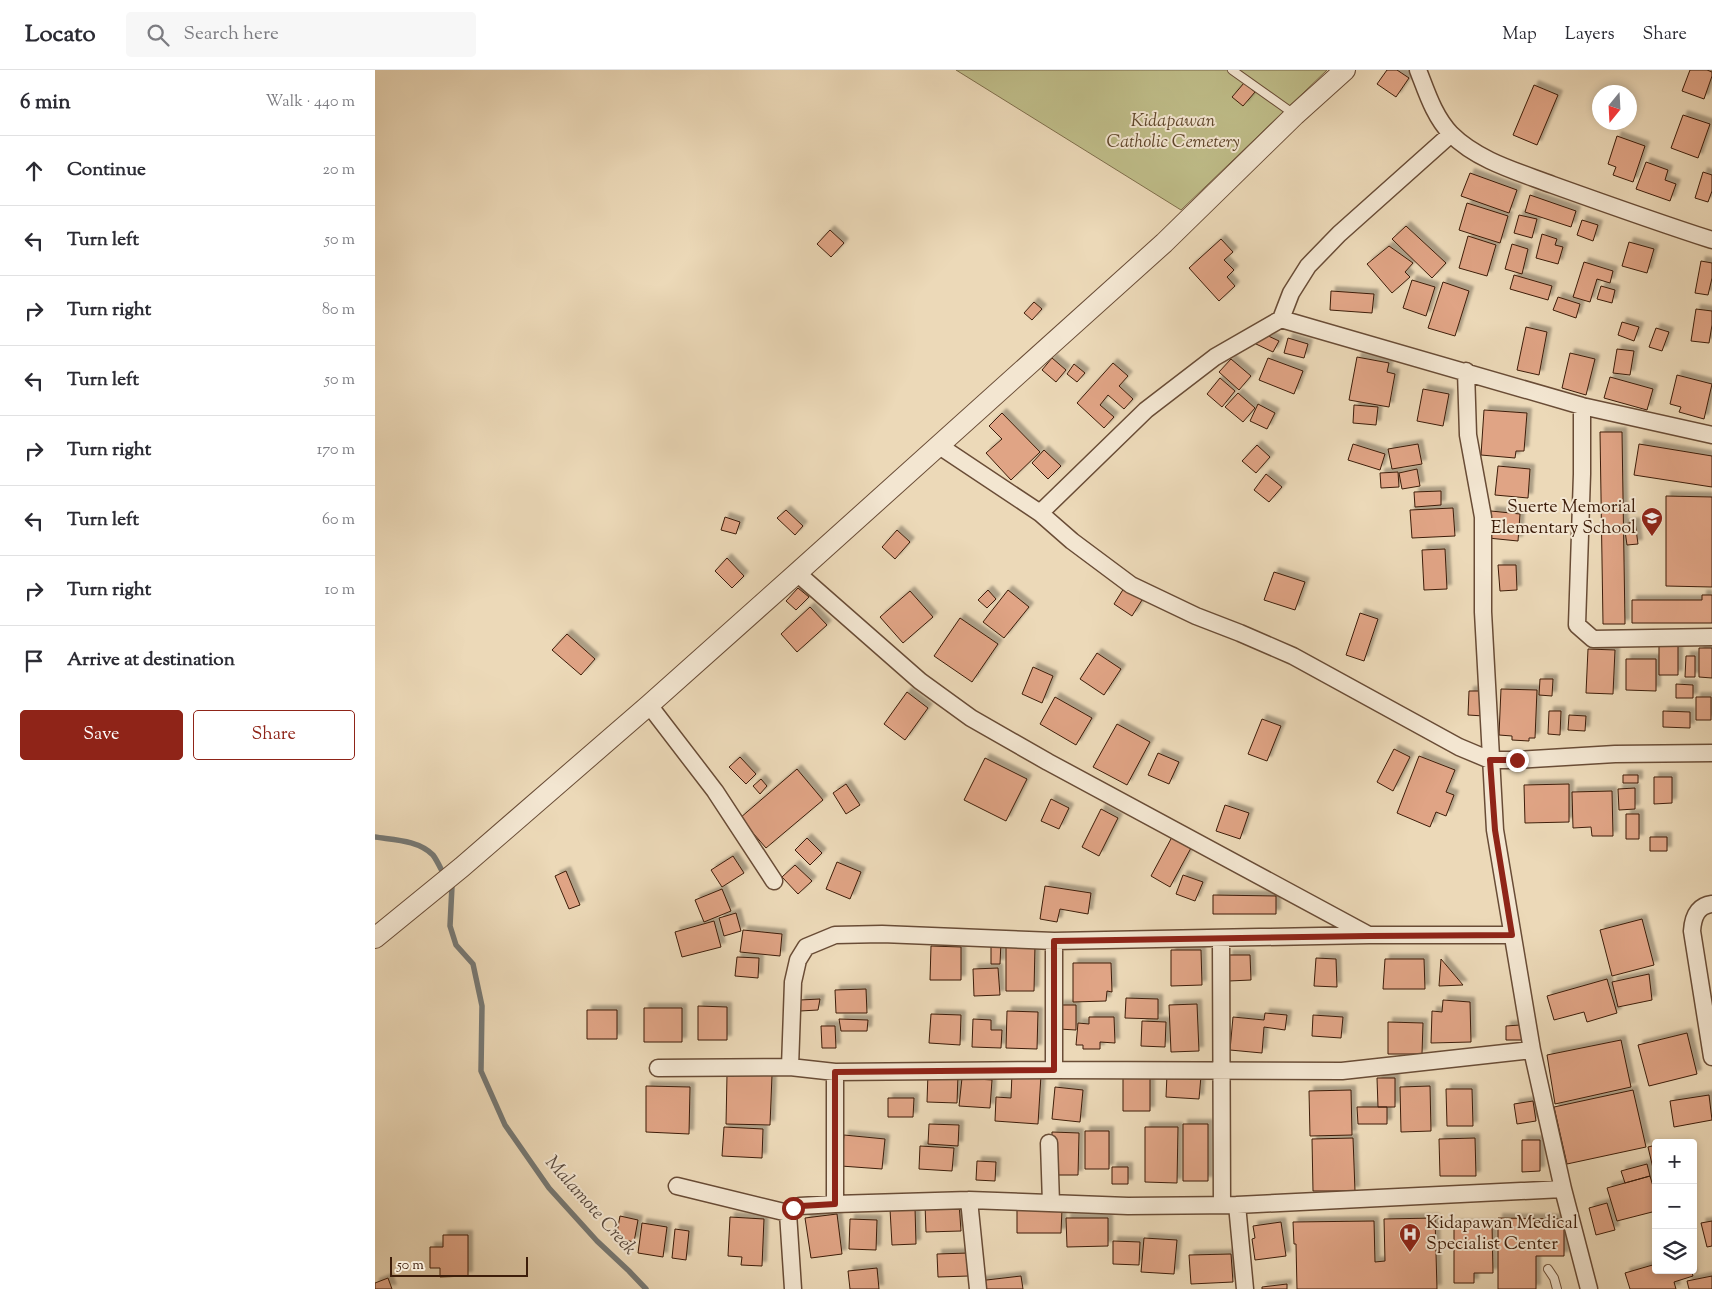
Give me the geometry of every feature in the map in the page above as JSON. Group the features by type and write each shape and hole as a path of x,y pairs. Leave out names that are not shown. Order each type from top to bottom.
{"street":[{"path":"375,938 462,867 797,574 1164,243 1295,115 1345,70"},
{"path":"1418,70 1436,114 1451,134 1469,148 1492,161 1621,210 1712,240"},
{"path":"1040,513 1146,410 1215,357 1281,319 1291,293 1309,266 1339,234 1451,134"},
{"path":"1281,319 1582,406 1712,435"},
{"path":"1466,371 1468,435 1483,517 1483,612 1495,830 1532,1050 1563,1189 1589,1289"},
{"path":"1582,406 1582,474 1577,625 1593,639 1712,637"},
{"path":"938,446 1040,513 1072,541 1131,584 1196,616 1293,656 1459,747 1490,760 1615,754 1712,753"},
{"path":"797,574 920,682 971,718 1369,936"},
{"path":"649,705 715,791 775,881"},
{"path":"1712,904 1705,905 1697,910 1693,919 1692,931 1712,1057"},
{"path":"790,1068 793,982 798,960 806,947 835,935 882,934 1054,941 1512,935"},
{"path":"1221,938 1223,1071 1230,1205 1245,1289"},
{"path":"1054,941 1054,1070"},
{"path":"658,1068 790,1068 835,1072 1054,1070 1341,1071 1532,1050"},
{"path":"835,1072 835,1204"},
{"path":"1049,1144 1051,1203"},
{"path":"677,1186 788,1213"},
{"path":"793,1289 788,1213 793,1208 801,1206 969,1200 1128,1206 1230,1205 1563,1189"},
{"path":"969,1200 978,1289"}],"lane":[{"path":"1232,70 1295,115"},
{"path":"1548,1269 1554,1278 1557,1289"}],"green space":[{"name":"Kidapawan Catholic Cemetery","path":"956,70 1327,70 1181,210"}],"building":[{"path":"1387,70 1397,70 1409,78 1396,97 1377,84"},
{"path":"1690,70 1707,70 1712,72 1704,99 1682,91"},
{"path":"1244,83 1255,92 1243,106 1232,97"},
{"path":"1534,85 1558,95 1537,145 1513,135"},
{"path":"1683,115 1710,124 1698,158 1671,148"},
{"path":"1617,136 1645,146 1633,182 1613,175 1616,167 1608,164"},
{"path":"1646,162 1668,170 1665,180 1676,184 1670,201 1636,189"},
{"path":"1703,172 1712,175 1712,191 1708,202 1695,198"},
{"path":"1470,173 1517,190 1509,213 1461,196"},
{"path":"1530,195 1576,211 1571,227 1525,212"},
{"path":"1467,203 1508,216 1500,243 1459,230"},
{"path":"1519,215 1537,219 1532,238 1514,233"},
{"path":"1582,220 1598,225 1593,241 1577,235"},
{"path":"1406,226 1446,263 1432,278 1392,239"},
{"path":"830,230 844,243 831,257 817,244"},
{"path":"1542,234 1557,239 1555,245 1563,247 1558,264 1536,258"},
{"path":"1468,236 1496,245 1487,276 1459,268"},
{"path":"1221,239 1233,252 1224,260 1234,270 1227,277 1235,286 1219,301 1189,268"},
{"path":"1629,242 1654,249 1647,273 1622,266"},
{"path":"1512,244 1528,249 1522,274 1505,269"},
{"path":"1389,246 1413,263 1405,272 1410,277 1392,293 1367,264"},
{"path":"1701,261 1712,263 1712,278 1708,295 1695,293"},
{"path":"1584,262 1613,271 1610,283 1597,279 1590,302 1573,297"},
{"path":"1514,275 1552,286 1548,300 1510,289"},
{"path":"1412,280 1435,287 1426,316 1403,308"},
{"path":"1443,282 1469,291 1455,336 1428,328"},
{"path":"1601,286 1615,290 1612,303 1597,299"},
{"path":"1331,291 1374,294 1372,313 1330,310"},
{"path":"1558,297 1580,304 1576,318 1553,310"},
{"path":"1034,302 1042,309 1032,320 1024,313"},
{"path":"1696,309 1712,311 1709,343 1691,341"},
{"path":"1622,322 1639,327 1634,341 1618,335"},
{"path":"1526,327 1547,332 1539,375 1517,370"},
{"path":"1656,328 1669,332 1662,351 1649,347"},
{"path":"1262,333 1279,341 1273,352 1256,344"},
{"path":"1288,338 1308,344 1304,358 1284,353"},
{"path":"1617,349 1634,351 1630,375 1613,373"},
{"path":"1570,353 1595,359 1586,395 1562,388"},
{"path":"1357,357 1389,363 1387,372 1395,374 1389,407 1349,400"},
{"path":"1052,358 1066,370 1056,382 1042,370"},
{"path":"1268,358 1303,371 1294,394 1259,380"},
{"path":"1231,359 1251,376 1239,390 1219,372"},
{"path":"1113,363 1128,376 1119,386 1133,399 1124,409 1108,395 1100,405 1114,417 1104,428 1077,403"},
{"path":"1074,364 1085,373 1077,382 1067,374"},
{"path":"1677,375 1712,384 1704,419 1679,412 1681,407 1670,404"},
{"path":"1610,377 1653,389 1647,410 1604,398"},
{"path":"1220,378 1235,391 1222,407 1207,394"},
{"path":"1423,389 1449,394 1443,426 1417,421"},
{"path":"1238,393 1255,408 1243,422 1225,407"},
{"path":"1258,404 1275,413 1267,429 1250,421"},
{"path":"1354,405 1378,407 1376,425 1353,423"},
{"path":"1484,410 1527,413 1524,451 1516,451 1515,458 1481,455"},
{"path":"1002,413 1040,452 1011,480 986,453 1002,439 989,426"},
{"path":"1600,432 1622,432 1625,624 1603,624"},
{"path":"1353,444 1385,454 1380,470 1348,460"},
{"path":"1418,444 1422,464 1392,469 1388,449"},
{"path":"1639,444 1712,456 1712,487 1634,475"},
{"path":"1257,445 1270,457 1256,473 1242,461"},
{"path":"1044,450 1061,466 1048,479 1032,463"},
{"path":"1498,466 1530,469 1528,498 1495,495"},
{"path":"1417,469 1420,486 1402,489 1399,473"},
{"path":"1398,472 1399,487 1381,488 1380,473"},
{"path":"1266,474 1282,487 1269,502 1254,490"},
{"path":"1441,491 1441,505 1415,507 1414,492"},
{"path":"1666,496 1712,497 1712,587 1666,586"},
{"path":"1453,508 1455,536 1412,538 1410,510"},
{"path":"786,510 803,526 795,535 777,518"},
{"path":"1491,511 1520,514 1518,541 1488,538"},
{"path":"725,517 740,522 736,534 721,530"},
{"path":"1635,522 1638,544 1627,545 1624,524"},
{"path":"897,530 910,542 895,559 882,547"},
{"path":"1445,549 1447,589 1424,590 1422,550"},
{"path":"727,558 744,576 732,588 715,571"},
{"path":"1498,565 1516,565 1517,590 1500,591"},
{"path":"1274,572 1305,582 1295,610 1264,600"},
{"path":"798,588 809,597 796,610 786,601"},
{"path":"1124,588 1142,600 1132,616 1114,604"},
{"path":"988,590 996,599 987,608 978,600"},
{"path":"1008,590 1029,607 1004,638 983,622"},
{"path":"910,591 933,617 903,643 880,617"},
{"path":"1702,595 1712,595 1712,623 1632,623 1632,600 1702,600"},
{"path":"810,607 827,625 797,652 781,634"},
{"path":"1360,613 1378,619 1364,661 1346,655"},
{"path":"960,618 998,644 972,682 934,656"},
{"path":"567,634 595,659 581,675 552,650"},
{"path":"1659,645 1678,645 1678,675 1659,675"},
{"path":"1699,648 1712,648 1712,678 1699,677"},
{"path":"1588,649 1615,650 1613,694 1586,693"},
{"path":"1097,653 1121,669 1104,695 1080,679"},
{"path":"1686,656 1695,656 1695,677 1685,677"},
{"path":"1626,659 1656,659 1656,691 1626,690"},
{"path":"1033,667 1053,676 1042,703 1022,694"},
{"path":"1540,679 1553,679 1552,696 1539,695"},
{"path":"1676,684 1693,685 1693,698 1676,698"},
{"path":"1501,689 1537,690 1535,738 1529,738 1529,741 1512,740 1512,736 1499,735"},
{"path":"1469,691 1485,691 1484,716 1468,715"},
{"path":"907,692 928,708 905,740 884,724"},
{"path":"1055,697 1092,718 1076,745 1040,724"},
{"path":"1696,697 1711,697 1711,720 1696,720"},
{"path":"1549,711 1561,711 1560,735 1548,734"},
{"path":"1663,711 1690,712 1690,728 1663,727"},
{"path":"1569,715 1586,716 1585,731 1568,730"},
{"path":"1262,719 1281,726 1267,761 1248,754"},
{"path":"1117,724 1150,742 1127,785 1093,767"},
{"path":"1394,749 1410,757 1393,791 1377,782"},
{"path":"1158,753 1179,762 1169,784 1148,775"},
{"path":"1419,756 1455,770 1446,792 1454,795 1446,816 1436,812 1430,827 1397,813"},
{"path":"740,757 756,774 746,784 729,767"},
{"path":"985,758 1027,779 1006,821 964,800"},
{"path":"797,769 823,800 766,848 740,818"},
{"path":"1623,775 1638,775 1638,783 1623,783"},
{"path":"1654,777 1672,777 1672,803 1654,804"},
{"path":"761,779 767,786 760,794 753,786"},
{"path":"846,784 860,805 846,814 833,793"},
{"path":"1569,784 1569,822 1525,823 1524,785"},
{"path":"1635,788 1635,809 1619,810 1618,789"},
{"path":"1612,791 1613,836 1592,836 1591,827 1573,828 1572,792"},
{"path":"1051,799 1069,808 1059,829 1041,821"},
{"path":"1225,805 1249,813 1240,839 1216,831"},
{"path":"1101,809 1118,818 1099,856 1082,847"},
{"path":"1626,814 1639,814 1639,839 1626,839"},
{"path":"1172,837 1191,848 1170,887 1151,876"},
{"path":"1650,837 1667,837 1667,851 1650,851"},
{"path":"807,838 822,853 810,865 795,850"},
{"path":"733,856 744,873 722,887 711,870"},
{"path":"837,862 861,872 850,899 826,889"},
{"path":"795,865 812,881 798,894 782,877"},
{"path":"566,871 580,905 569,909 555,876"},
{"path":"1183,875 1203,882 1195,901 1176,894"},
{"path":"1045,886 1091,893 1088,914 1060,909 1057,922 1040,919"},
{"path":"722,889 731,911 704,922 695,900"},
{"path":"1213,895 1276,896 1276,914 1213,914"},
{"path":"736,913 741,931 724,936 719,918"},
{"path":"1642,919 1654,965 1612,976 1600,930"},
{"path":"714,921 721,947 682,957 675,932"},
{"path":"743,930 782,934 780,956 740,952"},
{"path":"991,941 1001,941 1000,964 991,964"},
{"path":"1006,944 1035,945 1034,991 1006,991"},
{"path":"931,946 961,947 961,980 930,980"},
{"path":"1171,950 1201,950 1202,985 1171,986"},
{"path":"1228,955 1250,955 1251,980 1229,981"},
{"path":"737,957 759,958 758,978 735,976"},
{"path":"1316,958 1336,959 1337,987 1314,986"},
{"path":"1385,959 1424,959 1425,989 1383,989"},
{"path":"1441,959 1463,985 1439,986"},
{"path":"1073,963 1111,963 1112,992 1107,991 1106,1001 1073,1002"},
{"path":"998,968 1000,995 974,996 973,969"},
{"path":"1649,974 1652,1000 1618,1007 1612,982"},
{"path":"1607,979 1617,1013 1587,1022 1584,1012 1554,1020 1547,996"},
{"path":"866,989 867,1013 836,1013 835,990"},
{"path":"1126,998 1158,999 1158,1019 1125,1018"},
{"path":"820,999 818,1010 800,1011 800,1000"},
{"path":"1443,1000 1470,1002 1471,1042 1431,1043 1432,1011 1442,1012"},
{"path":"1197,1004 1199,1051 1171,1052 1169,1005"},
{"path":"1059,1005 1076,1005 1076,1030 1059,1029"},
{"path":"698,1006 727,1007 727,1040 698,1040"},
{"path":"644,1008 682,1008 682,1042 644,1042"},
{"path":"587,1010 617,1010 617,1039 587,1039"},
{"path":"1007,1011 1038,1012 1037,1049 1006,1048"},
{"path":"1265,1013 1287,1015 1285,1030 1264,1027 1262,1053 1230,1050 1233,1017 1264,1020"},
{"path":"931,1014 961,1015 960,1045 929,1043"},
{"path":"1313,1015 1343,1017 1341,1038 1312,1036"},
{"path":"1089,1017 1114,1017 1115,1043 1100,1042 1100,1049 1083,1049 1083,1045 1076,1045 1078,1023 1089,1024"},
{"path":"839,1019 868,1020 867,1031 841,1031"},
{"path":"973,1019 991,1020 991,1030 1002,1030 1001,1048 972,1047"},
{"path":"1142,1021 1166,1022 1165,1047 1141,1046"},
{"path":"1388,1022 1423,1023 1422,1054 1388,1054"},
{"path":"1520,1025 1522,1040 1506,1040 1506,1026"},
{"path":"821,1026 835,1026 836,1048 822,1048"},
{"path":"1687,1033 1697,1074 1649,1086 1638,1045"},
{"path":"1621,1040 1631,1087 1555,1104 1547,1055"},
{"path":"928,1073 958,1075 957,1103 927,1102"},
{"path":"1012,1073 1041,1075 1038,1124 995,1121 996,1097 1011,1098"},
{"path":"1167,1074 1201,1076 1199,1099 1166,1097"},
{"path":"727,1075 772,1075 770,1125 726,1124"},
{"path":"1123,1077 1150,1077 1150,1111 1123,1111"},
{"path":"962,1078 992,1080 990,1108 959,1106"},
{"path":"1377,1078 1395,1078 1395,1107 1378,1107"},
{"path":"646,1086 690,1087 689,1134 646,1132"},
{"path":"1430,1086 1431,1131 1401,1132 1400,1087"},
{"path":"1055,1087 1083,1090 1080,1122 1052,1119"},
{"path":"1446,1089 1472,1089 1473,1126 1447,1126"},
{"path":"1351,1090 1352,1135 1310,1136 1309,1091"},
{"path":"1633,1090 1646,1147 1567,1164 1554,1107"},
{"path":"1709,1095 1712,1120 1674,1127 1670,1101"},
{"path":"888,1098 914,1098 913,1117 888,1117"},
{"path":"1533,1101 1536,1121 1517,1124 1514,1104"},
{"path":"1357,1107 1387,1107 1387,1124 1358,1124"},
{"path":"929,1124 959,1125 958,1146 928,1144"},
{"path":"1183,1124 1208,1124 1208,1181 1183,1181"},
{"path":"724,1127 763,1129 762,1158 722,1156"},
{"path":"1145,1127 1178,1127 1177,1183 1145,1182"},
{"path":"1085,1131 1109,1131 1109,1169 1085,1169"},
{"path":"1052,1132 1079,1133 1078,1175 1051,1175"},
{"path":"844,1135 885,1139 882,1169 841,1166"},
{"path":"1353,1138 1355,1191 1313,1191 1312,1139"},
{"path":"1475,1138 1476,1176 1440,1176 1439,1139"},
{"path":"1522,1140 1540,1140 1540,1171 1522,1172"},
{"path":"920,1146 954,1148 952,1171 919,1169"},
{"path":"1652,1146 1652,1164 1648,1147"},
{"path":"977,1161 996,1162 995,1181 976,1180"},
{"path":"1647,1164 1650,1176 1625,1183 1621,1171"},
{"path":"1112,1167 1128,1167 1128,1184 1112,1184"},
{"path":"1650,1176 1652,1183 1652,1212 1617,1221 1607,1188"},
{"path":"959,1203 961,1231 926,1232 925,1204"},
{"path":"1607,1203 1615,1230 1596,1235 1589,1208"},
{"path":"915,1208 916,1244 892,1245 890,1209"},
{"path":"1017,1208 1062,1209 1061,1233 1017,1233"},
{"path":"837,1214 842,1254 811,1258 805,1218"},
{"path":"620,1216 638,1220 634,1242 616,1238"},
{"path":"730,1217 764,1219 762,1266 741,1265 742,1257 728,1256"},
{"path":"1066,1218 1108,1218 1108,1246 1067,1247"},
{"path":"1435,1218 1437,1289 1297,1289 1296,1244 1294,1244 1293,1222 1374,1221 1375,1262 1385,1261 1384,1219"},
{"path":"1498,1218 1564,1219 1564,1256 1536,1256 1536,1289 1498,1289"},
{"path":"850,1219 877,1220 876,1250 849,1249"},
{"path":"1712,1221 1712,1246 1707,1247 1701,1223"},
{"path":"1281,1222 1286,1256 1255,1260 1252,1239 1255,1238 1253,1226"},
{"path":"642,1223 667,1227 663,1257 638,1253"},
{"path":"1454,1224 1492,1224 1493,1273 1474,1273 1474,1283 1454,1283"},
{"path":"675,1229 689,1231 686,1260 672,1258"},
{"path":"443,1235 468,1235 468,1276 440,1277 440,1268 430,1268 430,1247 443,1247"},
{"path":"1144,1238 1177,1240 1174,1274 1141,1272"},
{"path":"1113,1241 1140,1242 1139,1265 1113,1264"},
{"path":"968,1253 969,1276 938,1277 937,1254"},
{"path":"1231,1254 1233,1282 1191,1284 1189,1255"},
{"path":"1652,1265 1652,1274 1692,1274 1693,1276 1674,1282 1676,1289 1630,1289 1625,1273"},
{"path":"877,1268 879,1289 850,1289 848,1271"},
{"path":"1021,1276 1023,1289 979,1289 978,1281"},
{"path":"1712,1276 1712,1289 1689,1289 1687,1281"},
{"path":"388,1278 392,1289 375,1289 375,1283"},
{"path":"1287,1284 1287,1289 1262,1289 1262,1287"}],"waterway":[{"name":"Malamote Creek","path":"375,837 420,846 433,855 441,869"},
{"name":"Malamote Creek","path":"452,886 450,926 456,945 473,964 482,1006 481,1071 505,1125 549,1188 597,1241 646,1289"}],"place":[{"name":"Suerte Memorial Elementary School","path":"1652,537"},
{"name":"Kidapawan Medical Specialist Center","path":"1410,1253"}],"route":[{"path":"793,1208 835,1204 835,1072 1054,1070 1054,941 1512,935 1495,830 1490,760 1517,760"}]}
